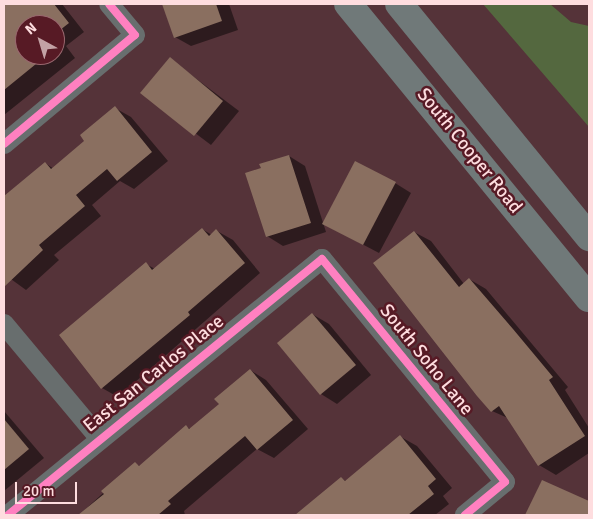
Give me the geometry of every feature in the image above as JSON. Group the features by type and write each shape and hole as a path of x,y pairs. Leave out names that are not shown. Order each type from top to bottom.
{"main road":[{"name":"South Cooper Road","path":"348,4 589,298"},
{"name":"South Cooper Road","path":"399,4 589,237"}],"street":[{"path":"4,144 135,35 109,4"},
{"name":"East San Carlos Place","path":"8,515 322,260"},
{"name":"South Soho Lane","path":"322,260 505,482 465,515"},
{"path":"4,324 100,439"}],"green space":[{"path":"483,4 550,4 571,22 589,26 589,127"}],"building":[{"path":"4,4 54,4 63,15 15,15 15,65 35,65 4,90"},
{"path":"162,4 216,4 222,21 174,38"},
{"path":"65,18 69,23 65,26"},
{"path":"170,57 223,101 194,136 140,93"},
{"path":"115,106 152,152 117,181 107,169 76,195 85,206 39,245 43,250 4,287 4,196 45,162 51,169 84,141 80,135"},
{"path":"289,155 311,223 266,237 245,173 261,168 259,164"},
{"path":"355,161 396,182 363,245 322,224"},
{"path":"202,228 209,236 216,229 245,263 188,312 190,315 101,389 59,335 146,262 152,270"},
{"path":"414,231 459,287 469,278 513,329 553,377 549,380 585,436 538,466 499,406 491,412 477,396 373,263"},
{"path":"312,313 356,365 320,395 277,343"},
{"path":"250,369 293,420 257,450 245,436 168,501 171,504 158,515 78,515 104,494 101,491 135,462 139,466 186,425 189,429 219,404 214,399"},
{"path":"4,419 29,449 4,470"},
{"path":"400,435 436,479 428,486 434,494 408,515 295,515 341,477 345,481"},
{"path":"542,480 589,501 589,515 525,515"}],"cycle path":[{"path":"4,144 135,35 109,4"},
{"path":"8,515 322,259 505,482 465,515"}]}
